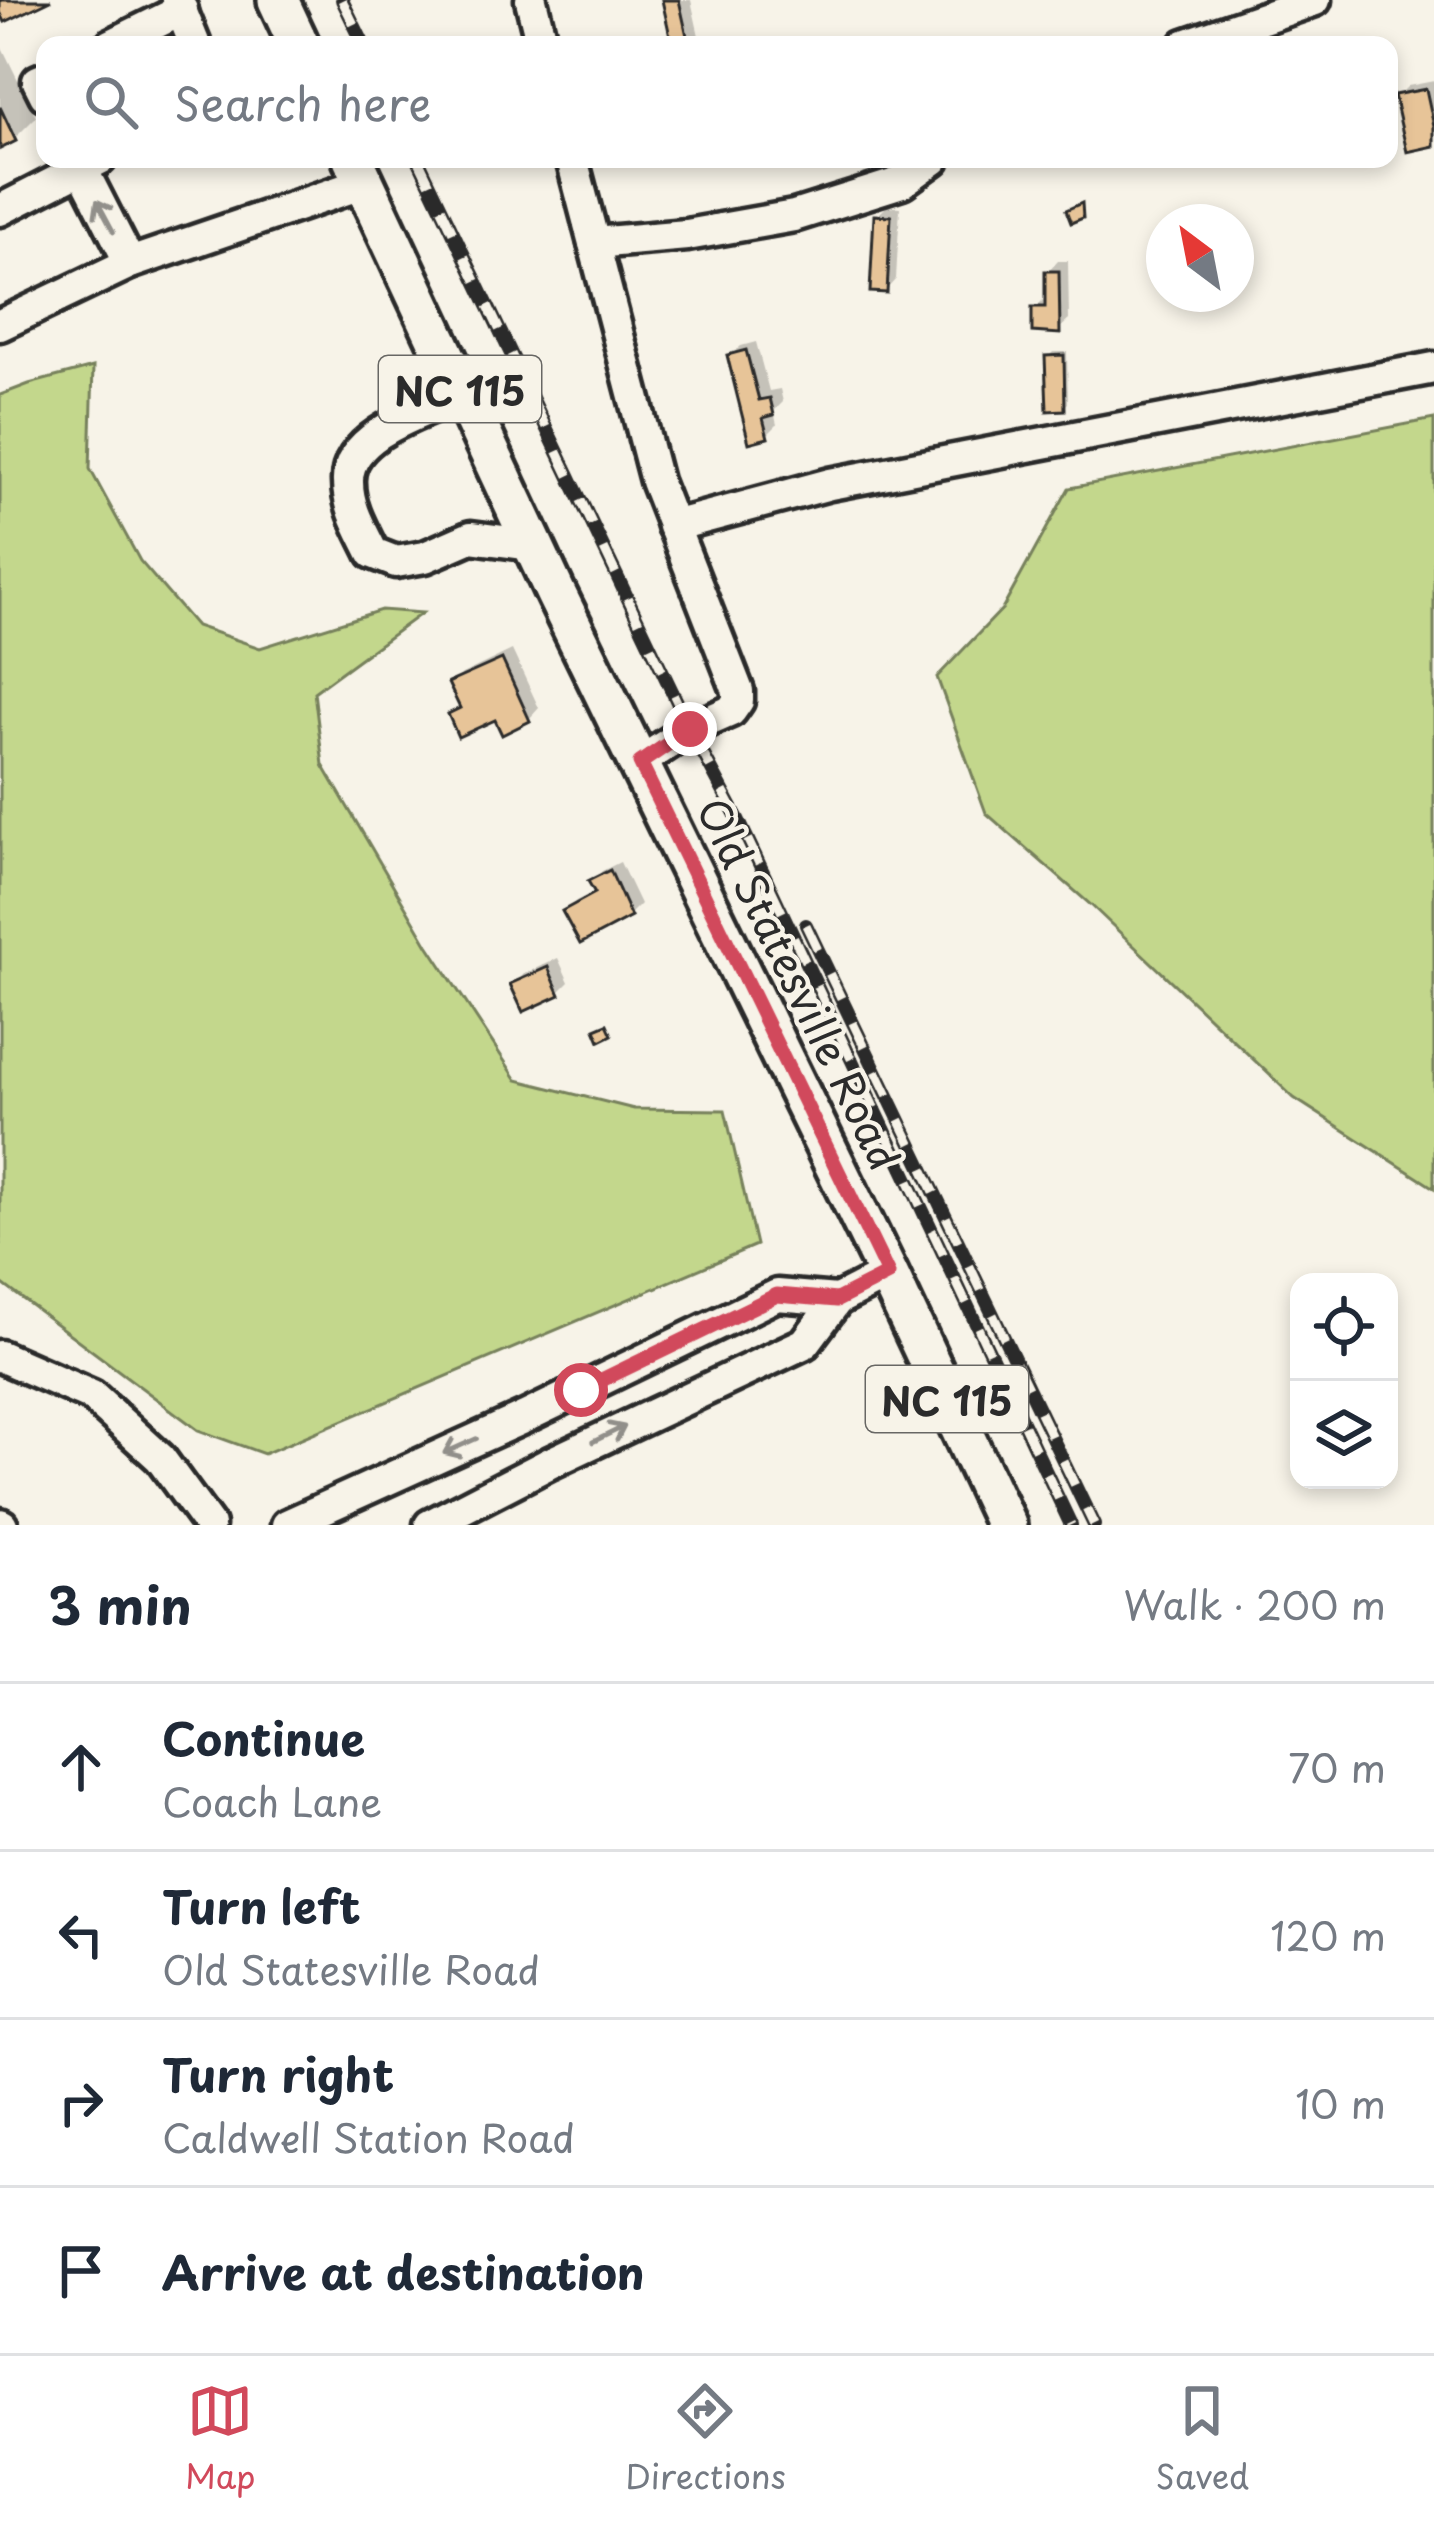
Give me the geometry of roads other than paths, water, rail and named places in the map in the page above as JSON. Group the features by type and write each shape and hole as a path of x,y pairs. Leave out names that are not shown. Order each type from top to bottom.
{"main road":[{"path":"278,0 295,36"},
{"name":"Old Statesville Road","path":"358,171 1006,1525"}],"street":[{"path":"531,0 540,36"},
{"path":"1211,36 1315,0"},
{"path":"127,36 180,5 192,36"},
{"path":"0,209 75,168"},
{"path":"89,168 130,263"},
{"path":"574,168 656,481 738,691 731,711 690,729 640,763"},
{"path":"594,243 687,236 794,216 902,182 921,168"},
{"path":"5,311 358,171"},
{"path":"673,526 830,484 1434,368"},
{"path":"463,395 382,430 360,449 347,477 353,511 374,553 395,562 424,557 471,537 533,545"},
{"path":"430,1525 805,1343 837,1300 888,1274"},
{"path":"287,1525 777,1295 837,1300"},
{"path":"0,1356 92,1396 160,1458 197,1521"},
{"path":"525,1417 550,1463"}],"railway":[{"path":"342,0 360,36"},
{"path":"422,168 690,729 738,819 1071,1525"},
{"path":"806,925 1094,1525"}]}
